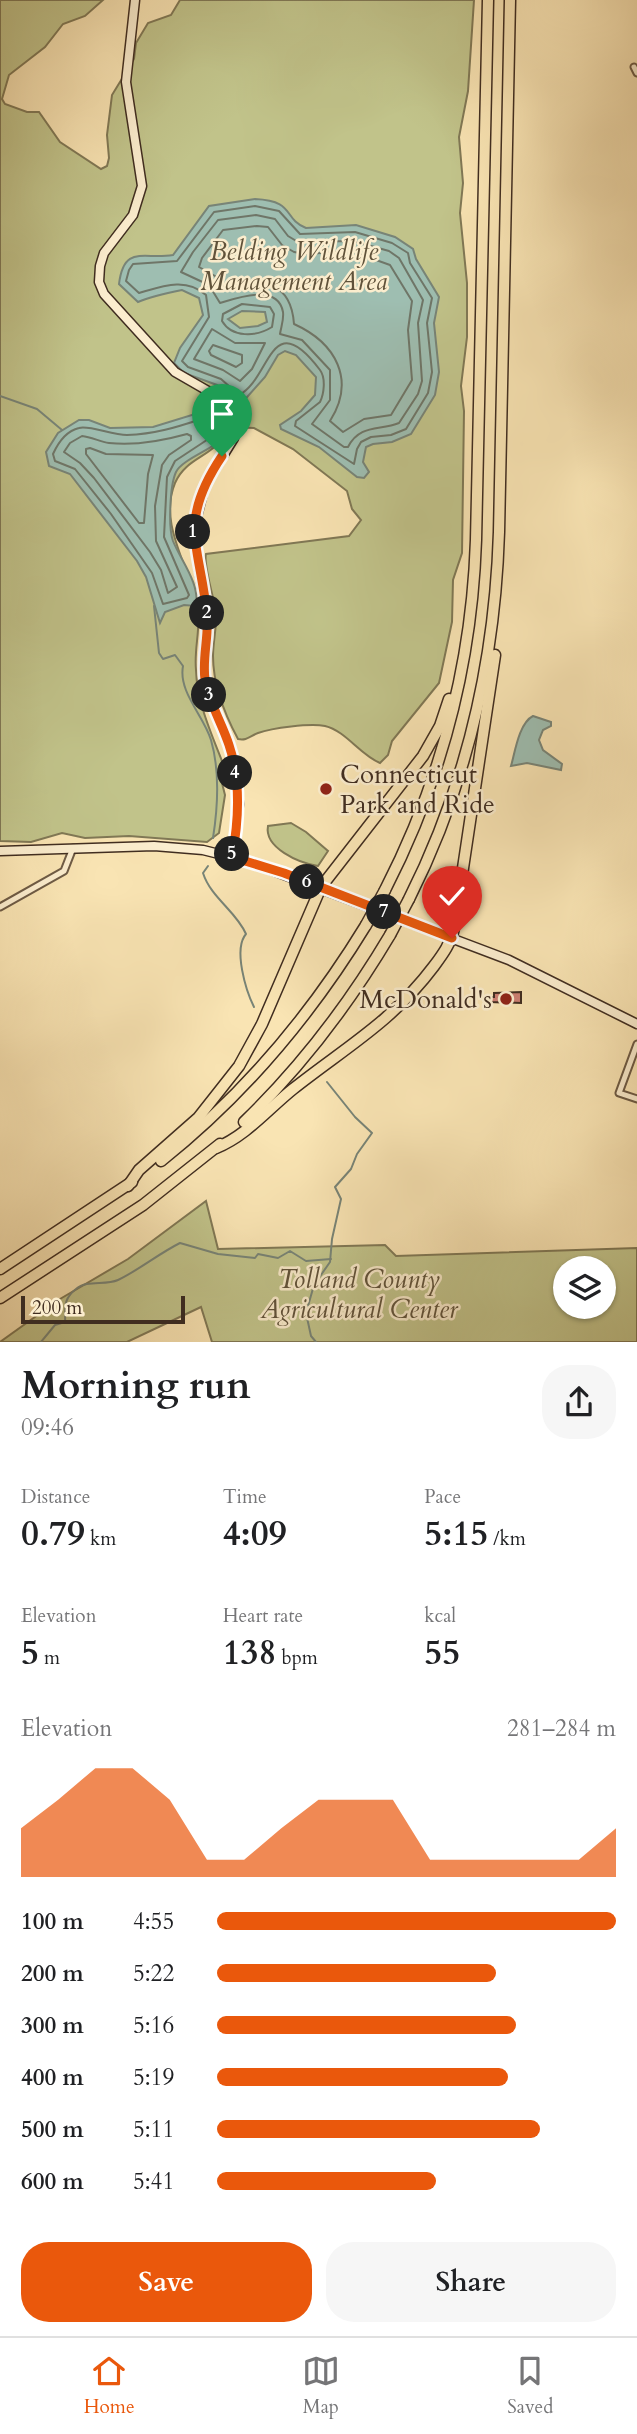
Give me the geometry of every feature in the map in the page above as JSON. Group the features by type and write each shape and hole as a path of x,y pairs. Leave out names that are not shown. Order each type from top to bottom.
{"highway":[{"path":"0,1269 128,1186 195,1133 257,1072 314,1004 366,925 386,890 432,782 462,670 471,617 476,553 488,0"},
{"path":"0,1298 149,1201 216,1147 263,1104 323,1036 355,991 409,899 442,825 463,765 482,691 492,630 499,532 510,0"},
{"path":"216,1147 235,1138 294,1088 391,1016 419,985 452,938 494,659 492,630"},
{"path":"128,1186 139,1170 198,1118 239,1066 262,1024 321,887 423,756 440,726 453,683 462,670"}],"street":[{"path":"135,0 126,82 142,186 139,202 129,223 104,253 99,282 104,295 175,372 220,396 232,408 237,418 234,438 205,485 193,532 207,618 205,680 211,702 229,743 239,804 232,857"},
{"path":"0,851 154,846 193,849 232,857 321,887 529,969 637,1024"},
{"path":"0,907 64,871 72,848"},
{"path":"637,1044 620,1093 637,1099"}],"green space":[{"name":"Belding Wildlife Management Area","path":"0,0 103,0 85,16 63,24 45,47 9,75 2,99 5,104 27,112 39,112 60,142 101,169 107,166 109,158 107,135 112,95 134,59 136,43 148,23 171,15 180,0 474,0 468,91 459,137 463,183 460,213 467,283 467,337 461,386 464,411 462,553 453,580 452,622 439,683 392,741 388,755 380,763 340,733 325,726 281,728 238,739 224,709 215,678 213,656 216,612 207,573 206,554 349,536 361,520 352,509 347,491 293,449 254,428 229,427 217,445 180,474 171,499 170,516 198,612 196,662 200,698 228,777 222,783 225,795 219,833 207,842 129,836 85,838 62,833 31,842 0,841"},
{"path":"291,823 328,851 318,866 293,858 271,841 268,826"},
{"name":"Tolland County Agricultural Center","path":"206,1201 218,1249 385,1245 396,1256 637,1248 637,1342 212,1342 201,1307 127,1342 0,1342 60,1299 128,1259"}],"water":[{"path":"255,199 268,200 283,206 294,220 306,228 356,225 395,237 413,249 416,259 439,297 434,323 439,372 435,395 411,434 392,442 366,447 363,462 369,472 364,478 357,477 319,447 281,429 280,425 301,411 315,395 316,377 296,355 285,351 278,355 265,377 240,405 217,385 184,373 174,363 180,348 203,315 199,298 182,290 138,302 119,284 125,263 131,259 137,256 173,255 209,206","holes":["242,311 265,312 267,322 258,326 240,328 228,319"]},
{"path":"221,406 227,411 231,427 220,441 181,466 174,478 171,496 171,535 193,581 196,606 184,605 165,612 160,623 146,577 137,561 70,474 49,466 46,452 58,433 79,420 89,420 110,428 153,427"},
{"path":"533,716 551,722 551,726 543,730 539,740 543,750 562,764 561,770 527,763 511,766 521,731"}],"building":[{"name":"McDonald's","path":"521,992 521,1003 490,1002 494,993"}],"waterway":[{"path":"0,396 37,409 62,430"},
{"path":"154,606 159,653 163,659 175,655 183,666 184,685 211,740 217,789 213,838"},
{"path":"208,866 203,873 207,882 246,934 242,941 241,959 254,1007"},
{"path":"316,1342 311,1336 306,1313 314,1285 330,1262 341,1199 335,1187 351,1169 357,1154 372,1133 355,1117 327,1082"},
{"path":"41,1342 55,1325 65,1322 67,1301 80,1286 118,1280 180,1243 218,1254 255,1258 258,1254 278,1258 290,1251 306,1261 331,1259"}],"place":[{"name":"Connecticut Park and Ride","path":"326,789"},
{"name":"McDonald's","path":"506,999"}],"route":[{"path":"222,456 205,485 194,519 193,532 207,618 205,680 211,702 229,743 239,804 232,857 284,873 452,938"}]}
